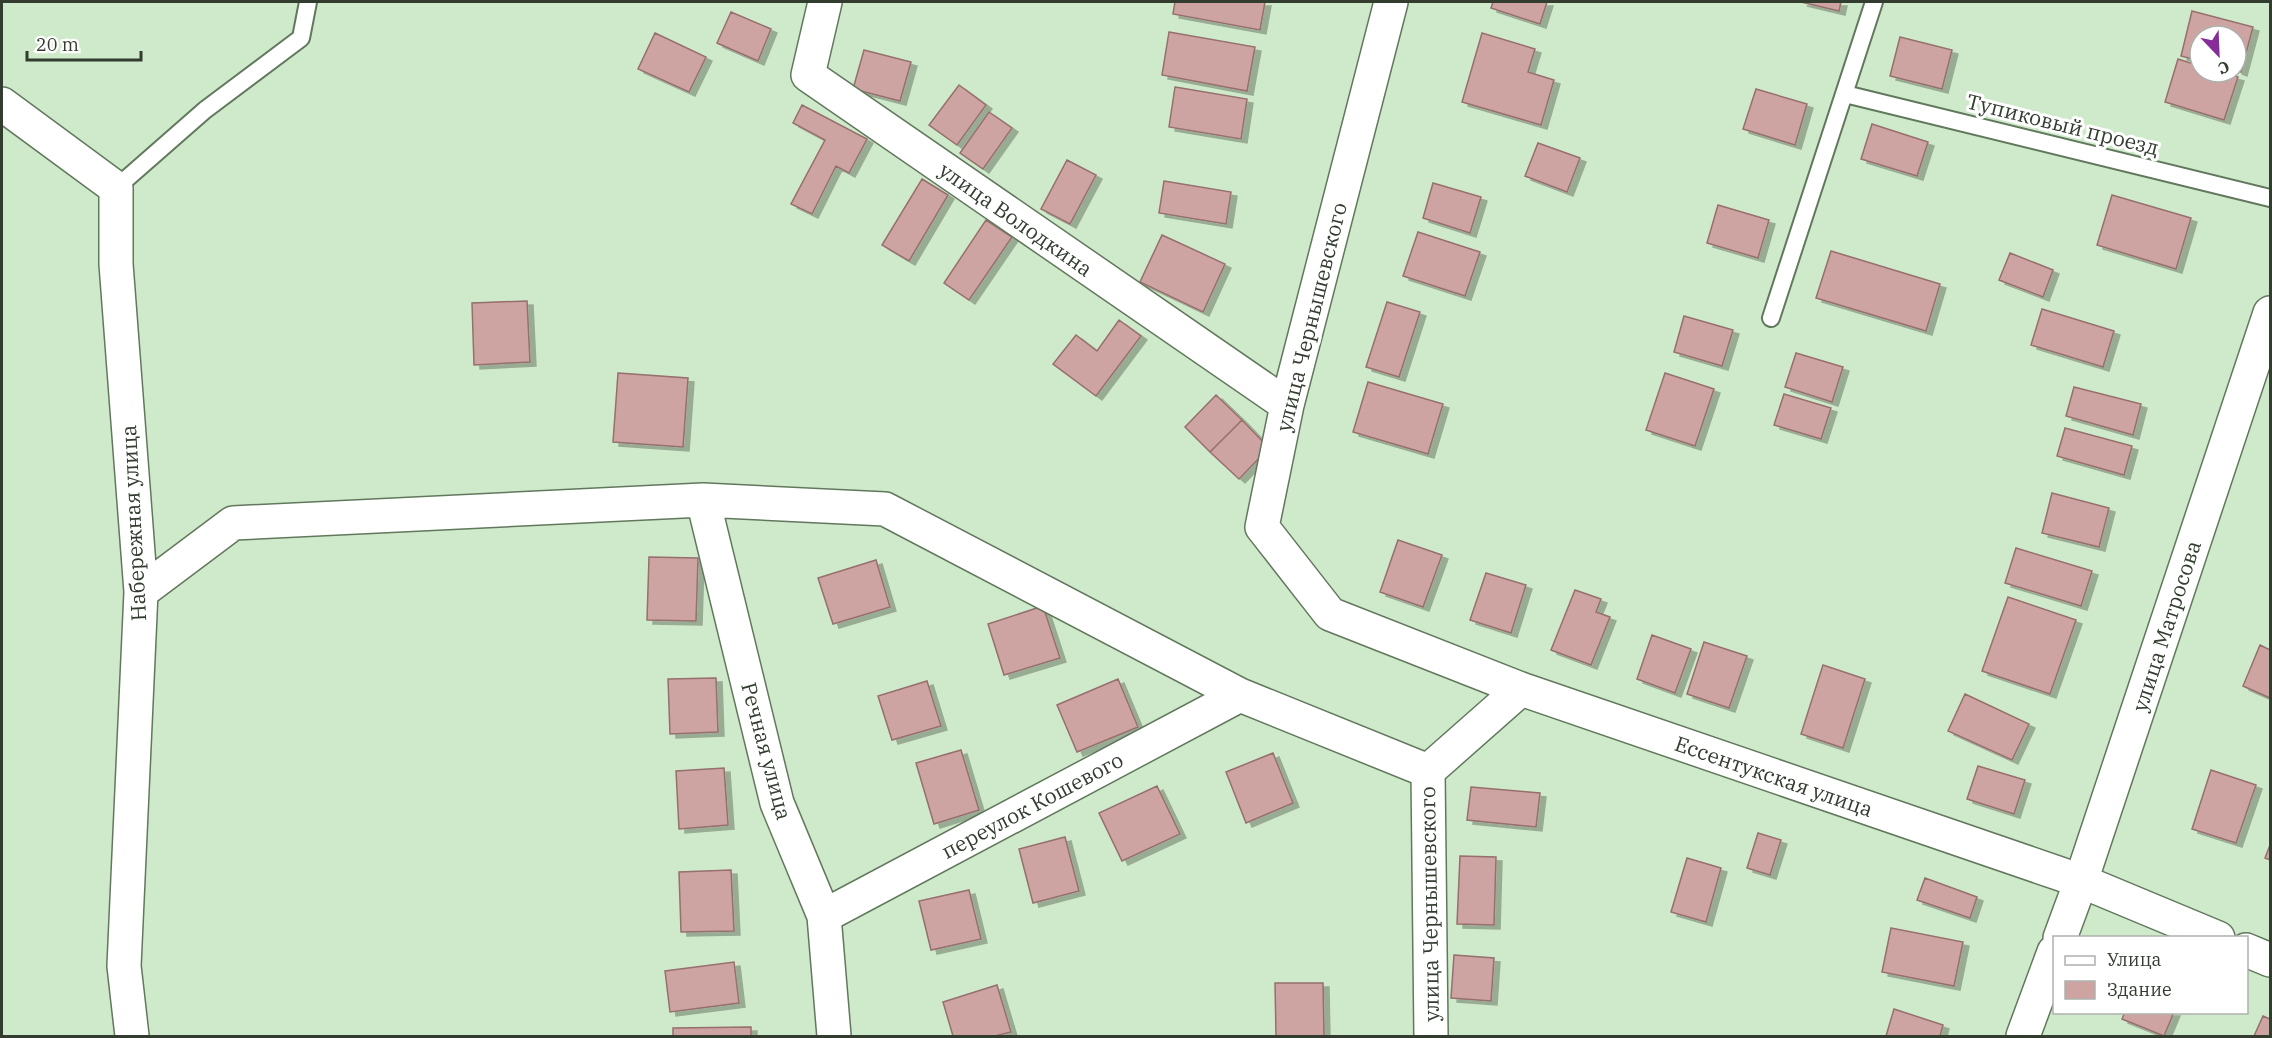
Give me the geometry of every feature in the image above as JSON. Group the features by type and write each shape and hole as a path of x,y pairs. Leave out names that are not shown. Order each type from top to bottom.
{"street":[{"name":"улица Володкина","path":"825,2 808,75 1287,405"},
{"name":"улица Чернышевского","path":"1330,614 1262,527 1287,405 1391,2"},
{"path":"2,104 117,188"},
{"name":"Набережная улица","path":"117,188 116,264 141,591 124,966 132,1036"},
{"name":"улица Матросова","path":"2061,936 2271,313"},
{"path":"141,591 233,523 703,500 885,509 1240,694 1428,771 1521,689"},
{"name":"Речная улица","path":"703,500 777,803 824,916 834,1036"},
{"name":"Ессентукская улица","path":"1330,614 1521,689 2081,880 2213,936"},
{"name":"переулок Кошевого","path":"824,916 1240,694"},
{"name":"улица Чернышевского","path":"1428,771 1431,1036"},
{"path":"2248,950 2271,960"},
{"path":"2023,1036 2053,957"}],"lane":[{"path":"117,188 205,110 301,38 308,2"},
{"path":"1771,318 1874,2"},
{"name":"Тупиковый проезд","path":"1845,94 2271,198"}],"building":[{"path":"1175,2 1265,2 1260,30 1173,14"},
{"path":"1493,2 1547,2 1540,24 1491,8"},
{"path":"1801,2 1841,2 1839,11"},
{"path":"2192,11 2242,24 2189,24"},
{"path":"731,12 771,29 758,61 717,43"},
{"path":"2248,26 2253,27 2248,46"},
{"path":"2188,27 2188,58 2181,56"},
{"path":"1169,32 1255,47 1247,91 1162,75"},
{"path":"655,33 706,57 689,92 638,69"},
{"path":"1482,33 1535,49 1528,72 1554,80 1541,125 1462,102"},
{"path":"1900,37 1952,50 1942,89 1890,76"},
{"path":"864,50 911,62 900,101 853,89"},
{"path":"2178,59 2188,62 2188,84 2236,84 2224,120 2165,102"},
{"path":"959,85 986,105 957,145 929,125"},
{"path":"1175,87 1247,99 1241,139 1169,127"},
{"path":"1756,89 1807,104 1795,145 1743,129"},
{"path":"802,105 867,139 849,173 836,166 812,214 791,204 825,140 793,123"},
{"path":"989,112 1012,128 983,169 960,153"},
{"path":"1872,124 1928,142 1917,176 1861,159"},
{"path":"1538,143 1580,158 1567,192 1525,176"},
{"path":"1067,160 1096,175 1070,224 1041,209"},
{"path":"922,179 948,195 909,261 882,245"},
{"path":"1164,181 1231,192 1226,224 1159,213"},
{"path":"1433,183 1481,197 1470,233 1423,218"},
{"path":"2112,195 2191,218 2176,269 2097,245"},
{"path":"1718,205 1769,220 1758,258 1707,243"},
{"path":"986,220 1012,237 969,300 944,283"},
{"path":"1418,232 1480,252 1465,296 1403,276"},
{"path":"1162,235 1225,264 1203,312 1140,282"},
{"path":"1831,251 1940,284 1926,331 1816,298"},
{"path":"2010,253 2053,270 2043,297 1999,280"},
{"path":"527,301 530,362 474,365 472,303"},
{"path":"1387,302 1420,312 1399,377 1366,367"},
{"path":"2042,309 2114,331 2103,367 2031,345"},
{"path":"1684,316 1733,330 1722,366 1674,352"},
{"path":"1119,320 1141,336 1096,396 1053,364 1076,335 1097,351"},
{"path":"1796,353 1843,367 1832,402 1785,387"},
{"path":"618,373 688,378 683,447 613,442"},
{"path":"1665,373 1714,389 1695,446 1646,430"},
{"path":"1368,382 1443,404 1428,454 1353,432"},
{"path":"2074,387 2141,404 2133,435 2066,416"},
{"path":"1784,394 1831,408 1821,439 1774,425"},
{"path":"1216,395 1242,420 1210,452 1185,427"},
{"path":"1242,420 1269,448 1239,479 1210,452"},
{"path":"2065,428 2132,446 2124,475 2057,456"},
{"path":"2052,493 2109,508 2099,547 2042,533"},
{"path":"1398,540 1442,555 1423,607 1380,592"},
{"path":"2016,548 2092,571 2081,606 2005,583"},
{"path":"649,557 698,558 696,621 647,620"},
{"path":"876,560 890,607 833,624 818,578"},
{"path":"1486,573 1526,585 1511,633 1470,620"},
{"path":"1575,590 1601,599 1596,612 1610,617 1591,665 1551,650"},
{"path":"2008,597 2076,620 2050,694 1982,671"},
{"path":"1043,606 1060,658 1004,675 988,624"},
{"path":"1652,635 1691,649 1675,693 1637,679"},
{"path":"1704,642 1747,656 1729,708 1687,694"},
{"path":"2260,645 2270,650 2270,698 2243,686"},
{"path":"1823,665 1865,679 1843,748 1801,734"},
{"path":"716,678 718,732 670,734 668,679"},
{"path":"1118,679 1138,727 1077,752 1057,705"},
{"path":"927,681 941,726 892,740 878,696"},
{"path":"1965,694 2029,724 2012,760 1948,731"},
{"path":"961,750 979,810 934,824 916,763"},
{"path":"1273,753 1293,803 1246,823 1226,772"},
{"path":"1978,766 2025,780 2014,814 1967,799"},
{"path":"724,768 728,825 679,829 676,771"},
{"path":"2211,770 2256,785 2236,843 2192,829"},
{"path":"1157,786 1180,834 1122,861 1099,813"},
{"path":"1471,787 1540,793 1536,827 1467,820"},
{"path":"1758,833 1781,840 1770,875 1747,868"},
{"path":"1065,837 1079,891 1033,903 1019,849"},
{"path":"2270,845 2270,860 2265,858"},
{"path":"1460,856 1496,857 1494,925 1457,924"},
{"path":"1687,858 1721,868 1706,922 1671,912"},
{"path":"731,870 734,931 681,932 679,872"},
{"path":"1925,878 1977,897 1970,918 1917,900"},
{"path":"969,890 981,939 931,950 919,901"},
{"path":"1891,928 1963,942 1954,986 1882,972"},
{"path":"1454,955 1494,958 1491,1001 1451,998"},
{"path":"734,962 739,1003 670,1012 665,971"},
{"path":"1275,983 1323,983 1324,1036 1276,1036"},
{"path":"997,985 1011,1032 995,1036 953,1036 943,1002"},
{"path":"1894,1009 1943,1025 1940,1036 1886,1036"},
{"path":"2124,1014 2173,1014 2164,1036 2122,1019"},
{"path":"2263,1016 2270,1019 2270,1036 2254,1036"},
{"path":"751,1027 751,1036 673,1036 673,1028"}]}
